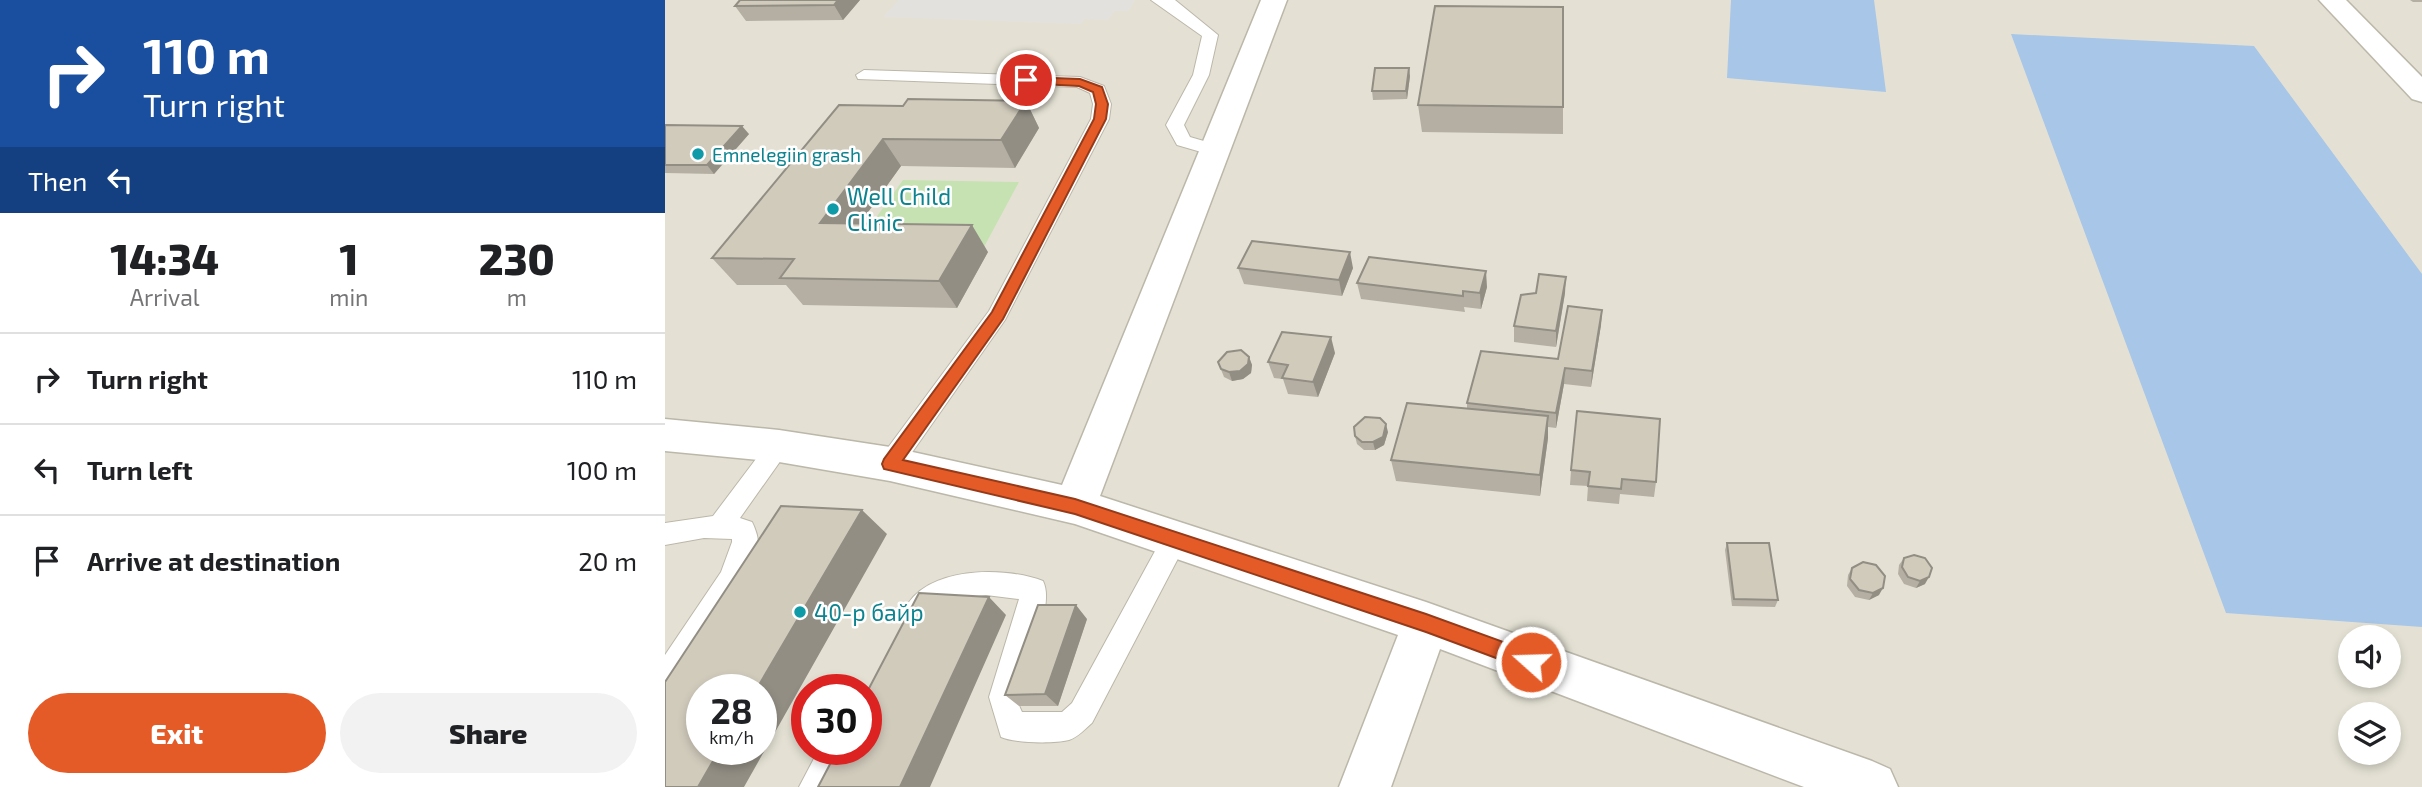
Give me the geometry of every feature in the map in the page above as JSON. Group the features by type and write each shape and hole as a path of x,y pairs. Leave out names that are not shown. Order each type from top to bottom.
{"street":[{"path":"1075,506 1274,0"},
{"path":"2332,0 2422,93"},
{"path":"665,435 779,446 890,464 1075,506 1426,623 1872,787"},
{"path":"1364,787 1426,623"}],"lane":[{"path":"1159,0 1169,4 1210,35 1201,75 1175,125 1183,141 1215,150"},
{"path":"864,75 1080,82 1098,90 1102,104 1100,119 997,315 890,464"},
{"path":"721,525 779,446"},
{"path":"665,534 681,529 721,525 743,530 746,534 743,559 665,678"},
{"path":"905,631 918,608 955,585 984,582 1034,589 1030,614 1003,698 1011,727 1067,726 1082,713 1175,539"},
{"path":"814,787 827,765"}],"shaded area":[{"path":"665,0 2422,0 2422,787 665,787"},
{"path":"899,0 1135,0 1128,11 1114,11 1108,20 1084,19 1081,24 883,17"}],"green space":[{"path":"903,180 1019,182 984,247 855,247"}],"water":[{"path":"1731,0 1874,0 1886,92 1727,78"},
{"path":"2011,34 2254,46 2422,274 2422,627 2226,613"}],"building":[{"path":"740,0 838,0 834,5 735,6"},
{"path":"1435,6 1563,7 1563,107 1418,105"},
{"path":"1375,68 1409,68 1406,91 1372,91"},
{"path":"908,99 1026,101 1001,140 883,139 820,223 972,225 939,281 780,278 794,259 712,258 839,105 903,106"},
{"name":"Emnelegiin grash","path":"665,125 742,126 707,165 665,165"},
{"path":"1252,241 1350,252 1339,280 1238,268"},
{"path":"1369,257 1486,271 1480,293 1463,291 1463,296 1357,283"},
{"path":"1539,274 1566,277 1556,331 1514,326 1521,295 1536,293"},
{"path":"1568,306 1602,310 1592,371 1565,368 1556,413 1467,403 1481,351 1558,359"},
{"path":"1282,332 1331,337 1313,382 1282,378 1288,365 1268,362"},
{"path":"1241,350 1249,357 1248,364 1240,371 1229,372 1221,369 1218,362 1227,352"},
{"path":"1407,403 1548,416 1540,475 1391,460"},
{"path":"1577,411 1660,419 1656,482 1622,479 1621,489 1588,486 1590,472 1571,470"},
{"path":"1365,417 1380,418 1386,424 1383,437 1373,442 1362,442 1355,436 1354,427"},
{"path":"781,506 862,510 765,674 686,674 686,765 711,765 698,787 665,787 665,682"},
{"path":"1727,543 1769,543 1778,600 1734,599"},
{"path":"1914,555 1925,558 1932,568 1929,577 1920,581 1908,577 1902,567 1904,558"},
{"path":"1863,562 1876,565 1885,576 1883,588 1873,593 1859,590 1850,579 1852,568"},
{"path":"919,593 989,597 900,787 818,787 830,765 882,765 882,674 876,674"},
{"path":"1038,605 1076,605 1045,694 1005,695"}],"place":[{"name":"Emnelegiin grash","path":"698,154"},
{"name":"Well Child Clinic","path":"833,209"},
{"name":"40-р байр","path":"800,612"}],"route":[{"path":"1026,80 1080,82 1098,90 1102,104 1100,119 997,315 890,464 1075,506 1426,623 1531,662"}]}
